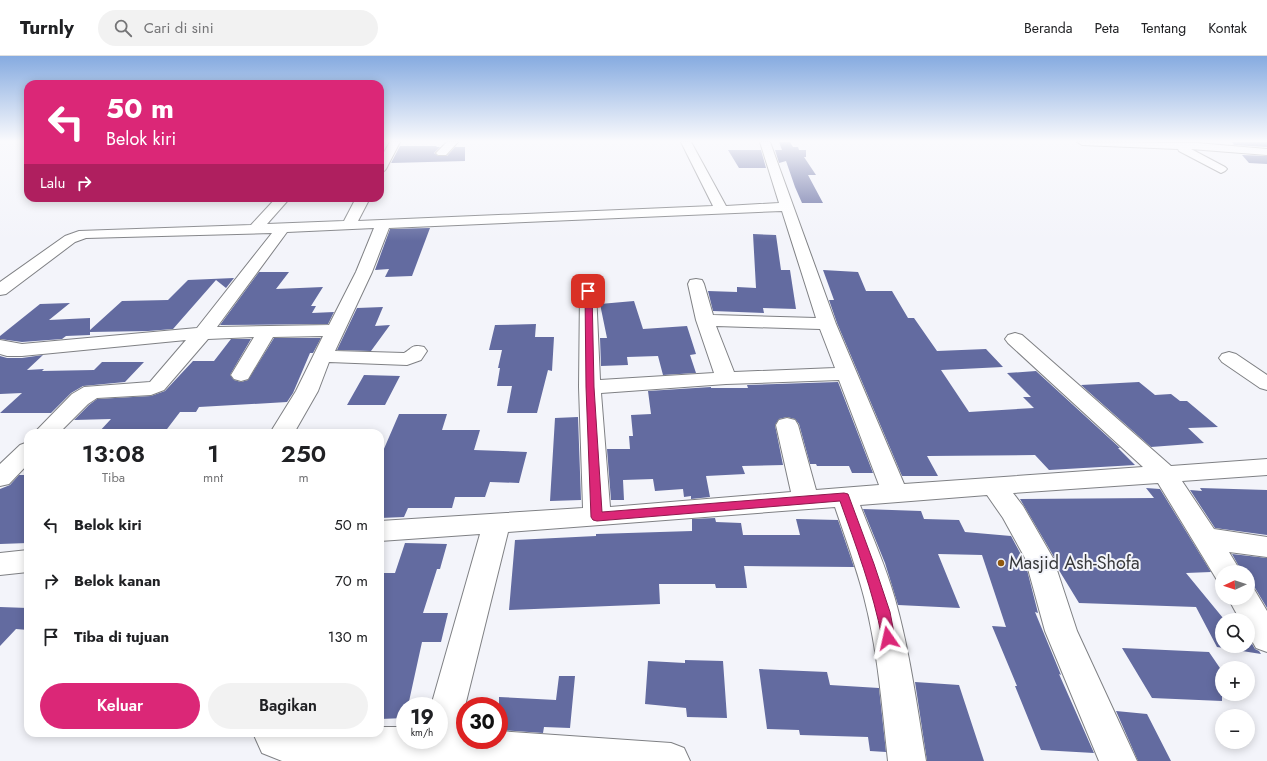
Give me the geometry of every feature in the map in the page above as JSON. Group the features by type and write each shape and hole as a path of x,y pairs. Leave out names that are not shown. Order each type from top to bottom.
{"street":[{"path":"703,175 722,210"},
{"path":"777,175 827,324 895,493"},
{"path":"256,228 279,202"},
{"path":"348,226 361,202"},
{"path":"0,290 76,236 84,234 383,225 788,207"},
{"path":"284,429 306,391 336,330 364,272 383,225"},
{"path":"50,429 80,400 92,392 151,389 157,386 203,333 283,228"},
{"path":"696,284 705,320 726,378"},
{"path":"588,291 590,387 597,517"},
{"path":"705,320 827,324"},
{"path":"0,346 8,348 7,350 22,350 203,333 336,330"},
{"path":"241,375 267,332"},
{"path":"1015,339 1165,474 1223,565"},
{"path":"322,356 407,359 414,356 417,350"},
{"path":"1229,358 1267,384"},
{"path":"590,387 726,378 848,374"},
{"path":"787,425 806,500"},
{"path":"0,478 24,454"},
{"path":"384,531 597,517 895,493 1267,467"},
{"path":"994,486 1025,532 1039,558 1061,631 1118,761"},
{"path":"844,497 868,564 883,612 895,677 907,761"},
{"path":"437,752 497,523"},
{"path":"1207,538 1267,547"},
{"path":"0,564 24,561"},
{"path":"1247,605 1267,638"},
{"path":"273,737 275,741 286,745 671,761"}],"building":[{"path":"791,175 816,175 808,175 823,203 802,203"},
{"path":"430,228 412,276 385,277 389,269 375,270 390,229"},
{"path":"753,234 776,235 781,270 790,270 796,309 763,308 764,313 713,311 708,291 737,292 737,287 756,288"},
{"path":"823,270 858,272 866,291 892,291 908,318 914,318 937,351 986,349 1003,367 941,370 969,412 1034,408 1023,397 1031,397 1007,373 1036,371 1120,448 1118,448 1135,465 1049,470 1035,455 927,456 938,476 902,476 837,323 829,300 834,300"},
{"path":"259,272 289,272 276,289 323,287 311,306 316,306 312,313 334,312 328,324 220,325"},
{"path":"234,278 226,288 216,280 173,329 90,332 90,335 66,336 62,339 22,342 0,339 0,336 40,304 70,303 49,320 90,318 90,330 122,301 168,300 188,280"},
{"path":"634,301 643,329 687,326 696,354 690,355 696,373 663,375 658,356 627,357 628,365 601,366 600,338 607,338 600,304"},
{"path":"383,307 375,326 390,325 371,351 337,350 357,308"},
{"path":"536,324 535,337 554,337 552,371 548,370 537,413 507,413 512,386 497,386 500,368 498,368 502,350 489,350 495,325"},
{"path":"274,338 321,338 313,353 310,353 293,393 287,402 199,407 196,412 180,412 167,429 102,429 111,419 74,420 97,399 151,396 165,391 193,361 214,361 231,339 251,339 230,375 234,380 241,382 248,380"},
{"path":"43,355 27,370 94,370 102,362 144,362 125,382 83,386 71,393 51,413 0,413 22,393 0,394 0,356 7,358 22,358"},
{"path":"364,375 400,376 385,405 347,405"},
{"path":"838,382 873,473 852,473 849,466 817,466 816,464 810,464 799,424 795,419 787,417 779,419 775,425 783,465 742,466 745,474 706,476 710,497 691,499 691,496 684,497 683,489 655,491 653,479 623,480 624,500 611,500 607,449 630,449 629,436 633,436 631,415 651,414 648,391 711,387 748,388 747,385"},
{"path":"1139,382 1155,395 1171,394 1180,401 1187,401 1218,427 1188,428 1204,443 1151,447 1081,385"},
{"path":"399,414 447,414 442,430 480,430 474,450 527,452 519,483 490,482 485,497 455,497 452,508 408,508 404,517 384,518 384,449"},
{"path":"578,417 581,500 550,501 555,418"},
{"path":"19,475 24,475 24,543 0,544 0,489 10,485"},
{"path":"1146,488 1160,489 1211,572 1186,573 1219,613 1215,613 1215,643 1196,607 1079,603 1057,567 1054,557 1020,499 1154,498"},
{"path":"1200,488 1267,490 1267,535 1215,528 1190,490 1202,491"},
{"path":"863,509 921,511 924,519 959,520 965,532 1011,536 1025,562 1038,613 1035,612 1061,675 1059,674 1094,753 1041,750 1015,686 1017,686 992,626 1006,627 982,555 938,554 960,608 898,605 885,563"},
{"path":"715,518 716,522 741,523 743,535 800,535 796,519 838,520 854,567 744,566 747,588 716,588 715,584 659,584 660,604 509,610 515,540 596,536 596,534 692,531 692,519"},
{"path":"405,543 447,544 440,569 437,569 423,613 448,613 441,642 422,642 410,697 396,697 396,718 384,719 384,573 395,573"},
{"path":"1232,554 1267,558 1267,608 1255,588 1255,565 1238,565"},
{"path":"0,607 24,608 24,630 16,629 0,646"},
{"path":"1122,648 1209,652 1215,661 1215,701 1152,698"},
{"path":"1255,649 1259,651 1261,654 1255,653"},
{"path":"685,660 723,661 727,718 687,717 686,708 645,704 648,661 685,663"},
{"path":"759,669 827,672 830,685 879,688 886,752 870,751 868,737 800,735 799,730 767,729"},
{"path":"559,676 575,676 570,728 544,727 543,733 508,731 508,697 556,700"},
{"path":"915,682 959,685 984,761 927,761"},
{"path":"1116,711 1147,714 1171,761 1138,761"}],"place":[{"name":"Masjid Ash-Shofa","path":"1001,563"}],"route":[{"path":"588,291 590,387 597,517 844,497 868,564 883,612 888,638"}]}
